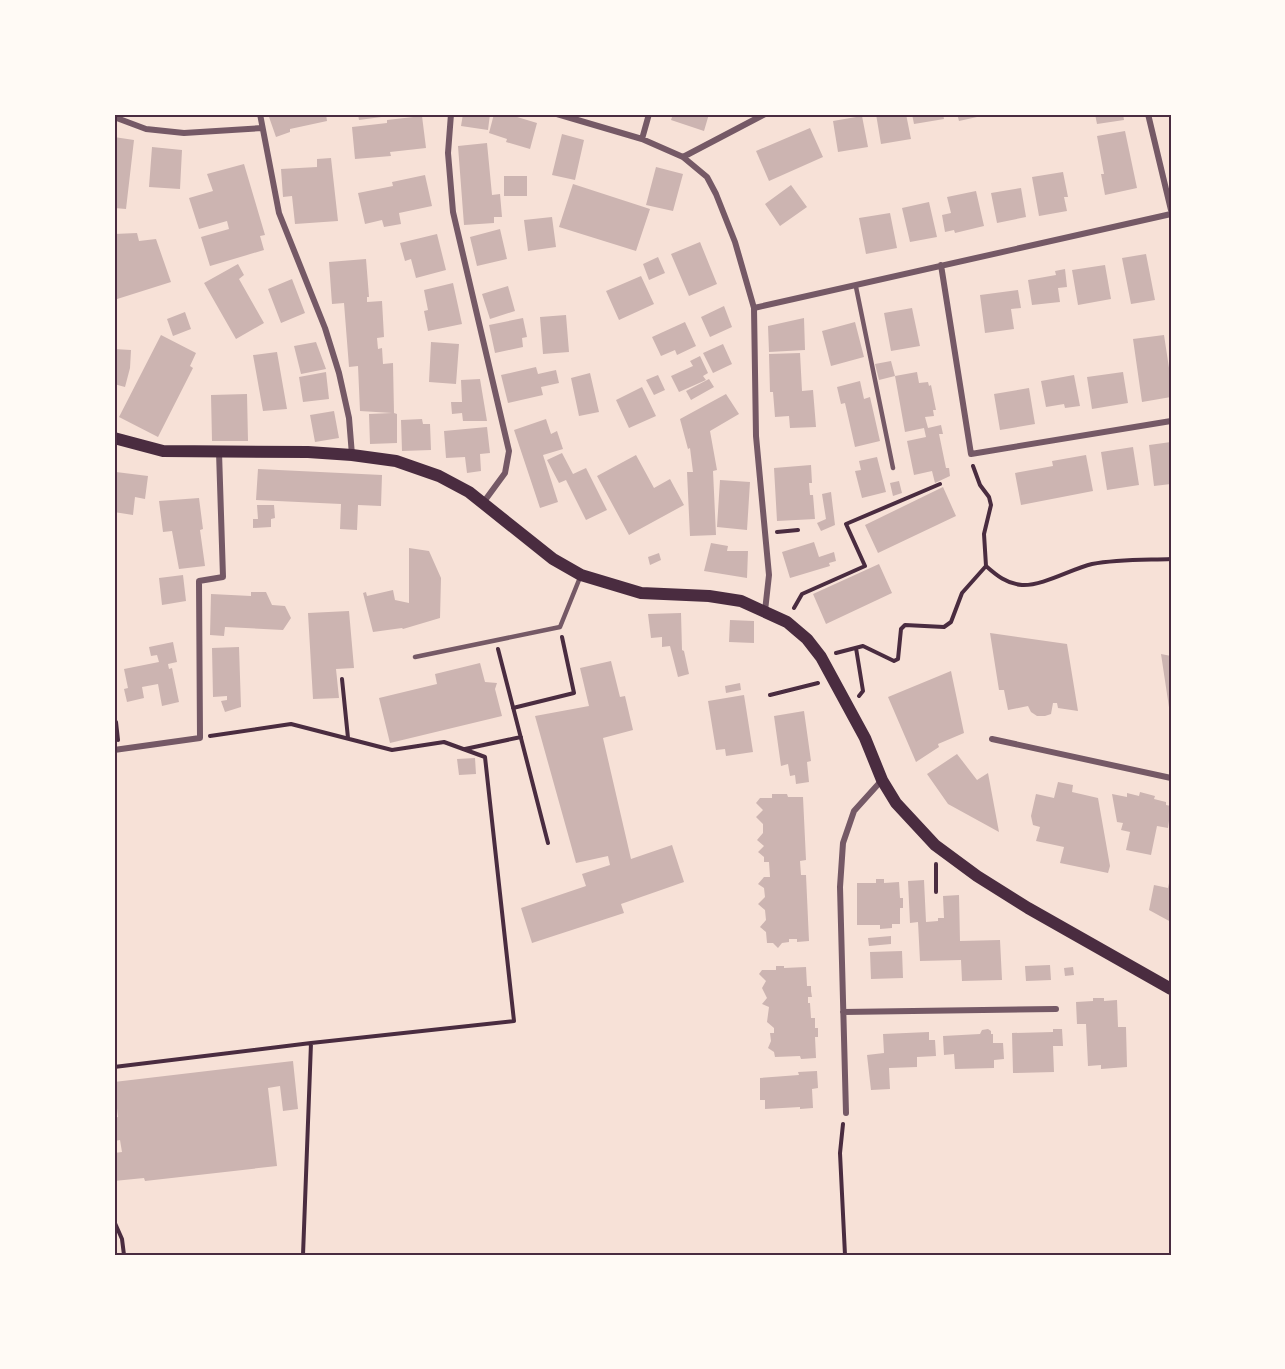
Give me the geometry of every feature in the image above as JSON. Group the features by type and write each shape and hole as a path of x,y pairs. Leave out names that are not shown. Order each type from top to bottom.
{"main road":[{"path":"114,438 163,451 308,452 396,461 439,476 469,492 553,559 581,575 641,593 709,596 741,601 787,622 807,639 821,657 850,708 882,780 896,803 935,845 977,876 1028,908 1171,989"}],"street":[{"path":"260,114 279,213 325,328 339,373 350,418 352,455"},
{"path":"451,114 447,153 453,212 509,451 505,473 483,503"},
{"path":"556,114 642,139 683,157 707,177 716,194 735,242 753,308 756,436 769,575 765,611"},
{"path":"642,139 649,114"},
{"path":"683,157 765,114"},
{"path":"753,308 856,287 1171,212 1148,114"},
{"path":"114,117 146,129 184,133 262,128"},
{"path":"941,265 970,454 1171,421"},
{"path":"114,750 200,738 199,581 223,577 219,452"},
{"path":"992,740 1171,778"},
{"path":"846,1113 840,887 843,843 854,811 882,780"},
{"path":"843,1012 1056,1009"}],"lane":[{"path":"856,287 893,468"},
{"path":"415,657 560,627 581,575"}],"path":[{"path":"850,708 863,691 856,648 863,646 894,661 898,659 901,629 910,624 944,627 951,622 962,593 986,566 984,534 991,505 989,497 980,485 970,454"},
{"path":"787,622 802,594 865,566 846,524 940,484"},
{"path":"764,533 798,530"},
{"path":"986,566 1001,579 1021,585 1034,584 1092,564 1171,559"},
{"path":"513,708 574,693 560,627"},
{"path":"496,640 548,843"},
{"path":"342,679 348,738"},
{"path":"770,695 833,679"},
{"path":"114,1067 514,1021 485,757 444,742 392,750 291,724 200,738"},
{"path":"464,750 521,737"},
{"path":"935,845 936,892"},
{"path":"303,1255 311,1043"},
{"path":"845,1255 840,1153 842,1127 846,1113"},
{"path":"114,1221 122,1239 123,1255"}],"building":[{"path":"274,114 326,114 327,121 290,129 290,132 276,137 269,117"},
{"path":"358,114 389,114 389,116 359,120"},
{"path":"463,114 490,114 488,130 461,126"},
{"path":"494,114 507,114 537,123 530,149 506,142 507,139 489,133"},
{"path":"673,114 709,114 704,131 671,120"},
{"path":"876,114 906,114 911,139 881,144"},
{"path":"912,114 943,114 944,119 914,124"},
{"path":"957,114 986,114 986,115 959,121"},
{"path":"1095,114 1123,114 1124,120 1097,124"},
{"path":"422,116 426,148 390,152 391,156 355,159 352,127"},
{"path":"862,116 868,147 838,152 833,121"},
{"path":"810,128 823,157 769,181 756,151"},
{"path":"1125,131 1137,188 1105,195 1101,174 1104,174 1097,136"},
{"path":"562,134 584,140 575,180 552,175"},
{"path":"114,137 134,140 126,209 114,208"},
{"path":"487,143 492,195 500,194 502,217 494,217 494,223 464,225 458,146"},
{"path":"152,147 182,150 180,189 149,187"},
{"path":"331,158 338,221 295,224 292,196 283,197 281,169 317,167 317,159"},
{"path":"244,164 265,235 260,236 264,250 210,266 201,237 229,229 227,221 199,229 189,198 213,191 207,174"},
{"path":"656,167 683,174 673,211 646,205"},
{"path":"1063,172 1068,197 1064,197 1067,211 1039,216 1032,177"},
{"path":"425,175 432,206 399,213 401,224 384,227 382,220 365,224 358,193 393,186 392,182"},
{"path":"504,176 527,176 527,196 504,196"},
{"path":"573,184 650,209 636,251 559,227"},
{"path":"791,185 807,207 780,226 765,204"},
{"path":"1021,188 1026,217 997,223 991,193"},
{"path":"976,191 984,226 955,233 954,230 945,232 942,215 951,213 947,197"},
{"path":"929,202 937,237 910,242 902,208"},
{"path":"890,213 897,248 866,254 859,218"},
{"path":"552,217 556,247 528,251 524,220"},
{"path":"500,229 507,259 477,266 470,237"},
{"path":"137,233 139,241 156,239 171,282 114,300 114,234"},
{"path":"437,234 446,270 416,278 411,259 405,261 400,243"},
{"path":"700,242 717,284 689,296 671,254"},
{"path":"1146,254 1155,300 1131,304 1122,258"},
{"path":"658,257 665,273 649,280 643,264"},
{"path":"366,259 369,297 367,297 367,302 382,301 384,337 377,338 378,349 382,348 383,364 393,363 397,443 370,444 369,414 392,413 360,411 358,366 349,367 344,303 332,304 329,262"},
{"path":"238,264 244,275 239,279 264,323 236,339 204,283"},
{"path":"1105,265 1111,299 1078,305 1072,270"},
{"path":"1065,269 1067,287 1058,288 1060,302 1032,305 1028,280 1056,275 1055,271"},
{"path":"641,276 654,304 619,320 606,291"},
{"path":"292,279 305,313 281,323 268,289"},
{"path":"453,283 462,324 428,331 424,311 428,310 424,290"},
{"path":"508,286 515,311 490,319 482,294"},
{"path":"1018,290 1021,308 1011,309 1014,329 985,333 980,295"},
{"path":"724,306 732,327 710,337 701,317"},
{"path":"912,308 920,346 891,351 884,313"},
{"path":"185,312 191,329 173,336 167,319"},
{"path":"566,315 569,352 543,354 540,317"},
{"path":"523,318 527,337 522,338 523,347 495,353 489,325"},
{"path":"804,318 805,350 769,352 768,326"},
{"path":"685,322 696,346 677,355 675,350 661,356 652,337"},
{"path":"855,322 864,357 831,366 822,331"},
{"path":"161,335 196,353 190,366 193,368 158,437 119,417"},
{"path":"1164,335 1171,397 1142,402 1133,339"},
{"path":"316,342 326,369 301,374 294,346"},
{"path":"431,342 459,344 456,384 429,382"},
{"path":"723,344 732,364 713,373 703,353"},
{"path":"114,349 131,350 130,368 125,387 114,384"},
{"path":"277,352 287,409 263,411 253,355"},
{"path":"800,353 802,391 813,390 816,427 790,428 789,416 775,417 773,392 770,392 769,354"},
{"path":"700,356 708,373 703,376 706,380 679,392 671,376 693,366 690,361"},
{"path":"891,361 895,376 879,380 875,364"},
{"path":"536,367 538,374 556,370 559,383 541,387 543,395 508,403 501,375"},
{"path":"326,372 329,399 303,402 299,377"},
{"path":"917,372 919,383 928,382 929,386 931,385 936,410 933,410 934,416 925,417 928,428 941,425 943,434 939,434 946,468 949,468 950,476 935,483 932,471 914,475 907,441 926,437 924,428 905,432 895,376"},
{"path":"1123,372 1128,403 1092,409 1087,377"},
{"path":"590,373 599,412 579,416 571,378"},
{"path":"658,375 665,390 654,395 646,380"},
{"path":"1074,375 1080,406 1065,408 1064,404 1046,407 1041,381"},
{"path":"480,379 487,421 463,421 462,413 452,414 451,402 462,402 461,380"},
{"path":"709,379 714,387 691,400 686,391"},
{"path":"860,381 864,399 870,397 880,441 855,447 845,403 841,404 837,387"},
{"path":"642,387 656,416 629,428 616,400"},
{"path":"1029,388 1035,424 1000,430 994,394"},
{"path":"247,394 248,441 212,441 211,395"},
{"path":"726,394 739,414 710,431 717,470 713,471 716,535 690,536 687,472 693,472 690,448 688,449 680,419"},
{"path":"334,411 339,438 315,442 310,415"},
{"path":"422,419 423,424 430,424 431,450 402,451 401,420"},
{"path":"546,419 551,434 557,431 563,449 543,455 558,502 540,508 514,430"},
{"path":"487,427 490,453 480,454 481,471 467,473 465,457 446,458 444,431"},
{"path":"1171,442 1171,484 1154,486 1149,445"},
{"path":"1133,447 1139,485 1107,490 1101,452"},
{"path":"562,453 573,474 586,468 607,510 586,520 566,480 559,483 547,460"},
{"path":"636,455 654,488 670,479 684,505 629,535 597,476"},
{"path":"1086,455 1093,491 1021,505 1015,473 1053,466 1052,461"},
{"path":"877,457 886,492 862,498 855,471 861,470 859,461"},
{"path":"811,465 812,483 809,483 810,495 813,495 815,519 777,521 774,468"},
{"path":"258,469 382,475 381,506 358,505 357,530 340,529 341,504 256,500"},
{"path":"116,472 148,476 145,499 135,497 133,515 114,512"},
{"path":"720,480 750,482 747,530 717,527"},
{"path":"899,481 902,493 893,496 890,483"},
{"path":"943,487 956,516 878,553 865,525"},
{"path":"831,492 835,525 821,531 817,523 826,519 822,494"},
{"path":"199,498 203,529 200,530 205,566 179,569 172,531 163,532 159,501"},
{"path":"257,505 274,505 275,518 271,519 271,527 253,528 253,519 258,519"},
{"path":"814,542 819,557 834,552 836,561 829,563 830,566 790,578 782,552"},
{"path":"711,543 728,546 727,551 748,551 747,578 704,571"},
{"path":"409,548 429,551 441,578 440,618 403,629 373,632 363,593 366,592 367,596 393,590 395,600 409,603"},
{"path":"659,553 661,560 650,565 648,557"},
{"path":"879,564 892,593 826,624 813,594"},
{"path":"183,575 186,601 162,605 159,578"},
{"path":"251,592 266,592 272,605 285,606 291,618 283,630 225,627 224,636 210,635 211,594 251,596"},
{"path":"349,611 354,668 336,669 339,698 313,699 308,613"},
{"path":"681,613 682,650 689,674 678,677 670,646 662,647 662,637 651,638 648,614"},
{"path":"730,620 754,621 754,643 729,642"},
{"path":"990,633 1067,644 1078,711 1058,708 1057,703 1053,703 1051,714 1045,716 1037,716 1028,706 1008,710 1004,690 999,690"},
{"path":"173,642 177,662 168,664 169,669 172,668 179,702 162,706 158,684 142,687 144,698 127,702 124,689 128,688 124,669 159,662 157,655 151,656 149,647"},
{"path":"239,647 241,707 225,712 221,701 227,700 227,696 213,697 212,648"},
{"path":"1161,654 1171,656 1171,714 1170,714"},
{"path":"611,661 620,697 625,696 633,730 603,738 631,859 672,845 684,882 621,904 624,913 532,943 521,908 586,886 582,874 610,865 608,856 576,863 535,716 589,706 580,668"},
{"path":"480,663 485,682 497,683 495,689 502,716 390,743 379,698 437,684 435,674"},
{"path":"951,671 964,733 938,744 939,747 916,762 888,697"},
{"path":"740,683 741,690 726,693 725,686"},
{"path":"744,695 753,752 726,756 725,749 716,750 708,701"},
{"path":"804,711 811,761 807,762 809,782 796,784 795,775 790,776 788,764 781,766 774,716"},
{"path":"957,754 977,780 988,773 999,832 948,804 927,774"},
{"path":"475,758 476,774 459,775 457,759"},
{"path":"1058,782 1073,785 1072,792 1098,798 1110,866 1108,873 1060,863 1064,847 1036,841 1040,827 1033,825 1031,816 1036,794 1054,798"},
{"path":"1140,792 1155,796 1154,799 1171,806 1168,828 1157,826 1151,855 1126,850 1130,832 1121,830 1123,823 1117,822 1112,794 1127,797 1127,793 1139,796"},
{"path":"772,794 803,797 806,860 800,861 801,875 806,875 809,941 797,942 797,939 789,939 789,942 782,943 778,948 773,943 767,943 766,932 760,927 766,920 765,910 758,904 765,897 764,888 758,884 764,877 770,877 769,862 764,862 764,857 758,852 764,846 757,840 763,833 763,824 756,817 763,810 756,803 760,798 772,798"},
{"path":"1170,878 1171,922 1149,910 1154,885 1168,888"},
{"path":"876,879 884,879 884,883 899,882 903,908 900,908 900,924 892,924 892,928 880,929 880,925 857,925 857,883 876,883"},
{"path":"924,880 926,922 944,918 943,896 959,895 960,941 1000,940 1002,980 962,981 961,960 920,961 918,922 910,923 908,881"},
{"path":"891,936 891,944 869,946 868,938"},
{"path":"902,951 903,978 871,979 870,952"},
{"path":"1050,965 1051,980 1026,981 1025,966"},
{"path":"776,966 806,967 807,986 811,986 812,997 808,997 808,1003 810,1003 811,1018 815,1018 815,1028 818,1028 818,1037 815,1037 816,1058 775,1057 774,1052 768,1048 771,1041 770,1033 774,1033 774,1028 767,1022 769,1007 762,1004 767,998 762,988 766,981 759,974 762,970 776,970"},
{"path":"1073,967 1074,975 1065,976 1064,968"},
{"path":"1093,998 1104,998 1104,1001 1117,1000 1118,1027 1126,1027 1127,1067 1101,1069 1101,1065 1088,1066 1086,1024 1077,1024 1076,1002 1093,1001"},
{"path":"988,1029 993,1034 993,1043 1003,1043 1004,1059 994,1060 994,1068 955,1069 954,1054 944,1055 943,1036 980,1034 982,1030"},
{"path":"1053,1029 1062,1029 1063,1046 1053,1046 1054,1072 1013,1073 1012,1033 1053,1032"},
{"path":"929,1032 929,1040 935,1040 936,1056 917,1057 917,1067 889,1068 890,1089 871,1090 867,1055 884,1053 883,1034"},
{"path":"293,1061 298,1109 283,1111 280,1086 268,1088 277,1166 145,1181 144,1178 114,1181 114,1153 122,1152 120,1140 114,1141 114,1118 118,1117 114,1082"},
{"path":"817,1071 818,1088 812,1089 813,1108 765,1109 765,1100 760,1100 760,1078"}]}
